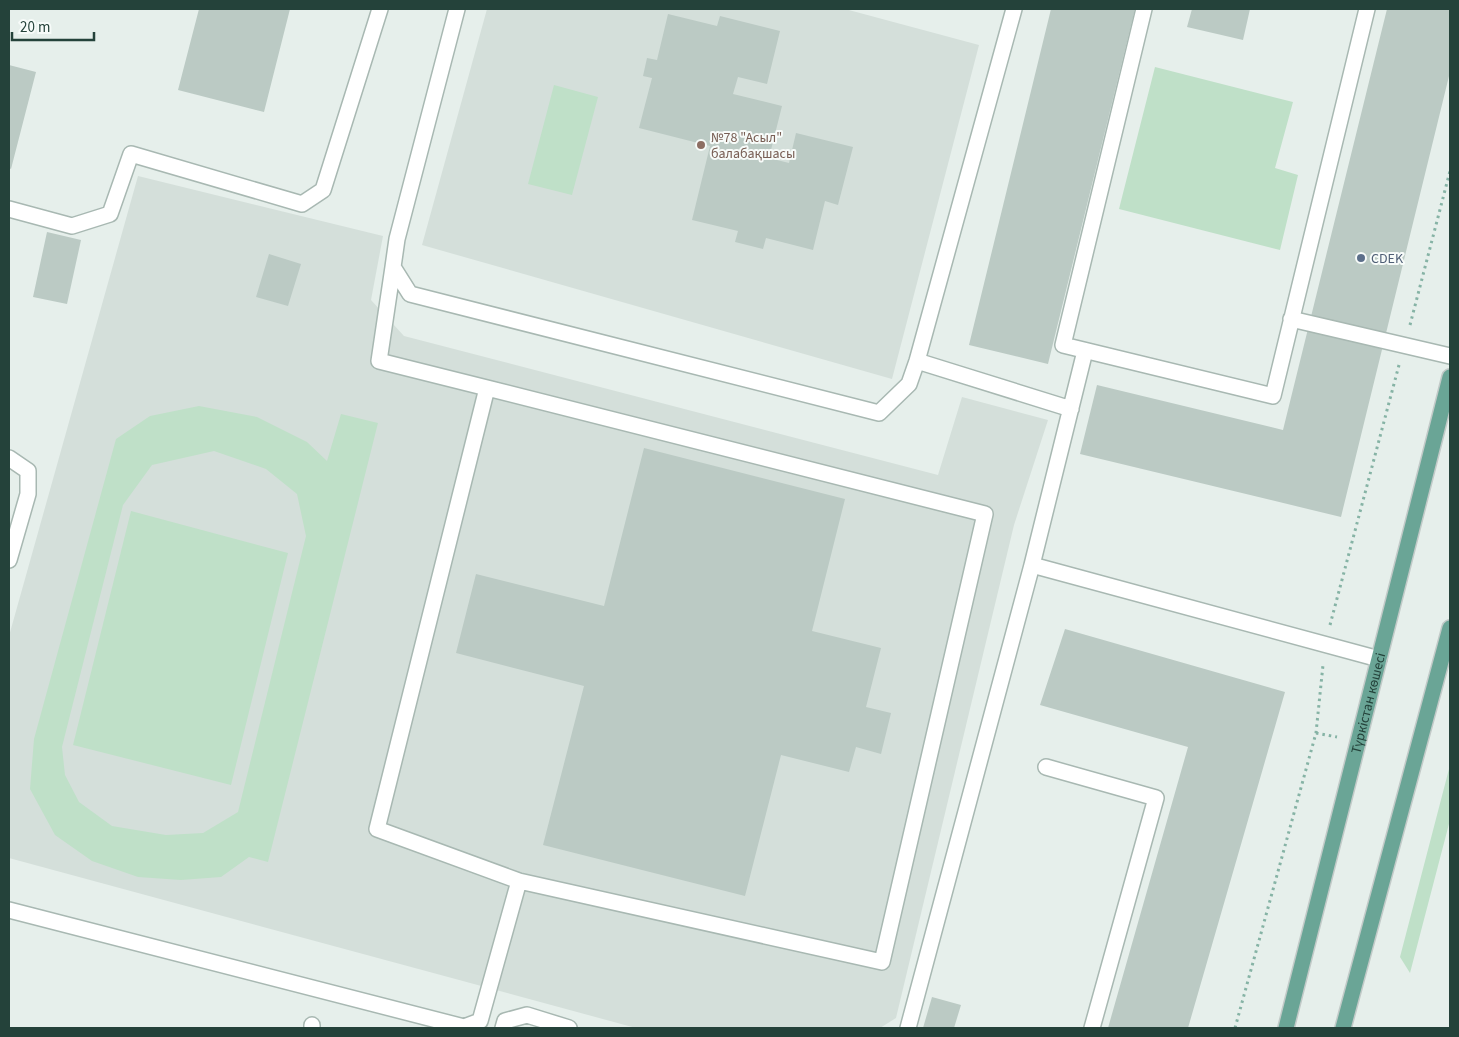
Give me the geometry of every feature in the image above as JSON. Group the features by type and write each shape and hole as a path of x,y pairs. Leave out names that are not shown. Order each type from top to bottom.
{"main road":[{"name":"Түркістан көшесі","path":"1286,1028 1450,378"},
{"path":"1343,1028 1450,628"}],"lane":[{"path":"9,209 72,226 110,214 131,154 302,204 323,190 380,9"},
{"path":"457,9 397,239 379,361 488,388 985,514 882,962 520,882 377,829 488,388"},
{"path":"393,267 410,294 879,413 908,384 916,361 1014,9"},
{"path":"1144,9 1063,345 1273,396 1367,9"},
{"path":"1291,319 1450,356"},
{"path":"908,1028 1032,565 1085,351"},
{"path":"916,361 1071,409"},
{"path":"9,458 28,471 28,494 9,560"},
{"path":"1032,565 1379,659"},
{"path":"1046,767 1156,798 1092,1028"},
{"path":"9,910 464,1028 480,1021 520,882"},
{"path":"503,1028 505,1021 527,1015 569,1028"}],"path":[{"path":"1235,1028 1316,733 1325,644 1450,171"},
{"path":"1316,733 1339,738"}],"shaded area":[{"name":"№78 \"Асыл\" балабақшасы","path":"487,9 845,9 979,45 892,379 422,245"},
{"path":"138,176 383,236 371,300 404,336 938,475 962,397 1048,420 1014,525 896,1018 880,1028 636,1028 9,858 9,636"}],"green space":[{"path":"1155,67 1293,102 1275,168 1298,175 1280,250 1119,209"},
{"path":"554,85 598,97 572,195 528,184"},
{"path":"199,406 257,417 307,442 327,461 341,414 378,423 268,862 249,857 221,877 181,880 138,877 92,861 55,835 30,789 34,739 116,439 150,416","holes":["214,451 266,469 297,494 306,536 238,812 203,833 166,835 112,826 79,802 65,775 62,747 123,505 152,465"]},
{"path":"131,511 288,553 231,785 73,745"},
{"path":"1449,769 1450,820 1410,973 1400,957"}],"building":[{"path":"199,9 290,9 264,112 178,90"},
{"path":"1051,9 1135,9 1048,364 969,345"},
{"path":"1192,9 1250,9 1243,40 1187,27"},
{"path":"1387,9 1450,9 1450,72 1341,517 1080,454 1097,385 1283,430"},
{"path":"668,14 717,26 720,16 780,31 767,84 738,77 733,94 782,106 769,158 789,163 796,133 853,147 838,205 825,201 813,250 766,238 763,249 735,242 738,231 692,220 710,146 639,128 652,78 643,76 647,58 657,60"},
{"path":"9,65 36,72 11,169 9,168"},
{"path":"47,232 81,240 67,304 33,297"},
{"path":"269,254 301,264 288,306 256,297"},
{"path":"644,448 845,499 812,631 881,648 866,707 891,713 881,754 856,747 849,772 781,755 745,896 543,845 584,686 456,653 476,574 604,606"},
{"path":"1065,629 1285,692 1188,1028 1108,1028 1188,747 1040,705"},
{"path":"932,997 961,1005 954,1028 923,1028"}],"place":[{"name":"№78 \"Асыл\" балабақшасы","path":"701,145"},
{"name":"CDEK","path":"1361,258"}]}
